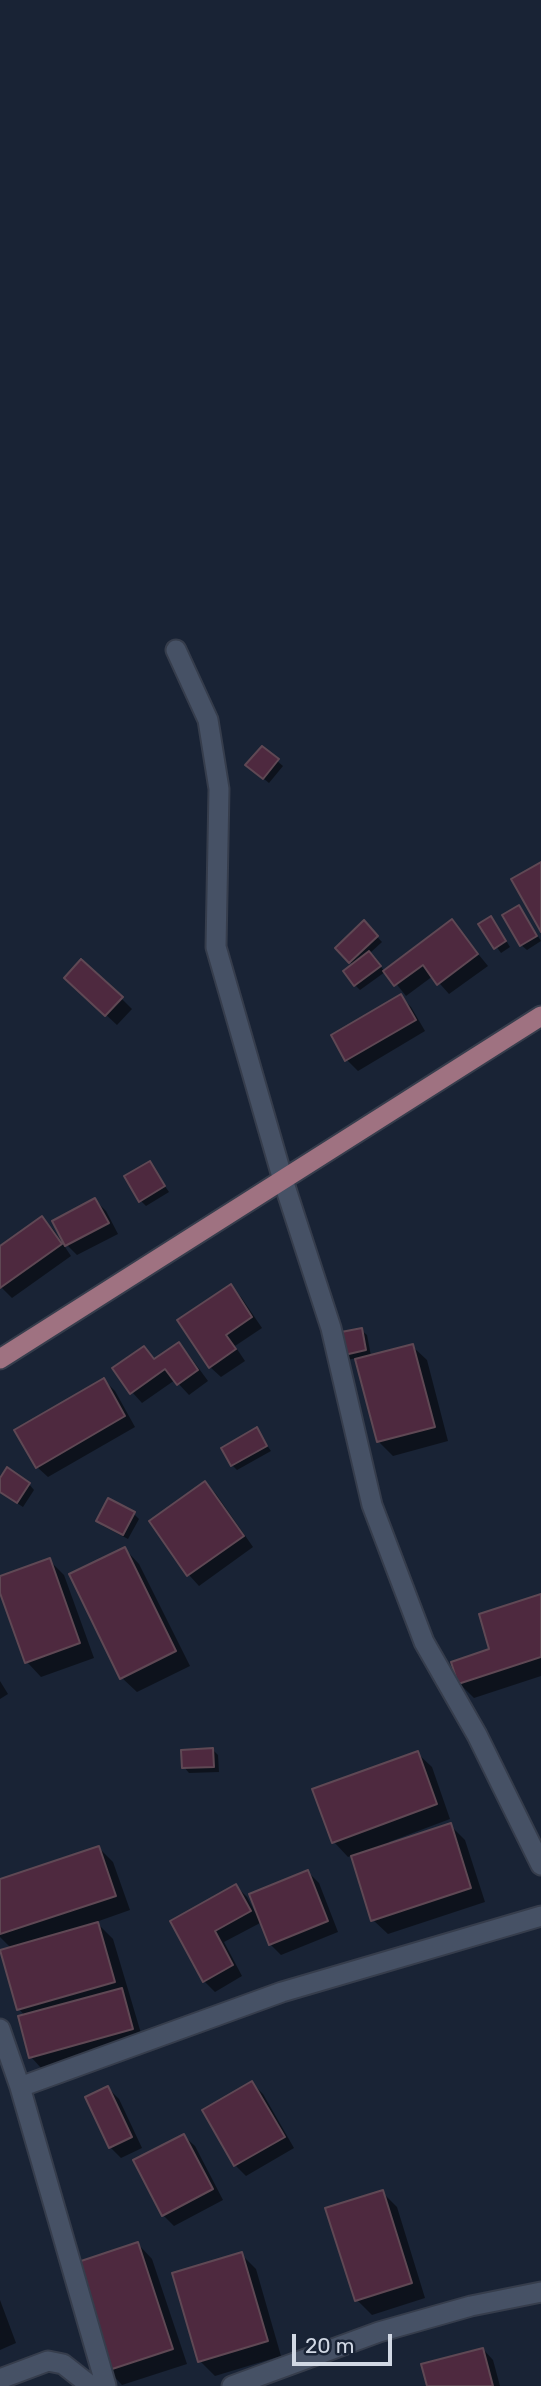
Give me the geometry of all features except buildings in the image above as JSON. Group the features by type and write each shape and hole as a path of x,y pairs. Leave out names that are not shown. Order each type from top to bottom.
{"main road":[{"path":"0,1359 541,1016"}],"street":[{"path":"176,650 208,720 219,789 216,947 283,1180 331,1328 372,1505 424,1642 477,1735 541,1865"},
{"path":"20,2087 282,1992 541,1916"},
{"path":"0,2029 20,2087 106,2386"},
{"path":"232,2386 379,2332 471,2306 541,2292"},
{"path":"0,2379 48,2361 63,2364 91,2386"}]}
